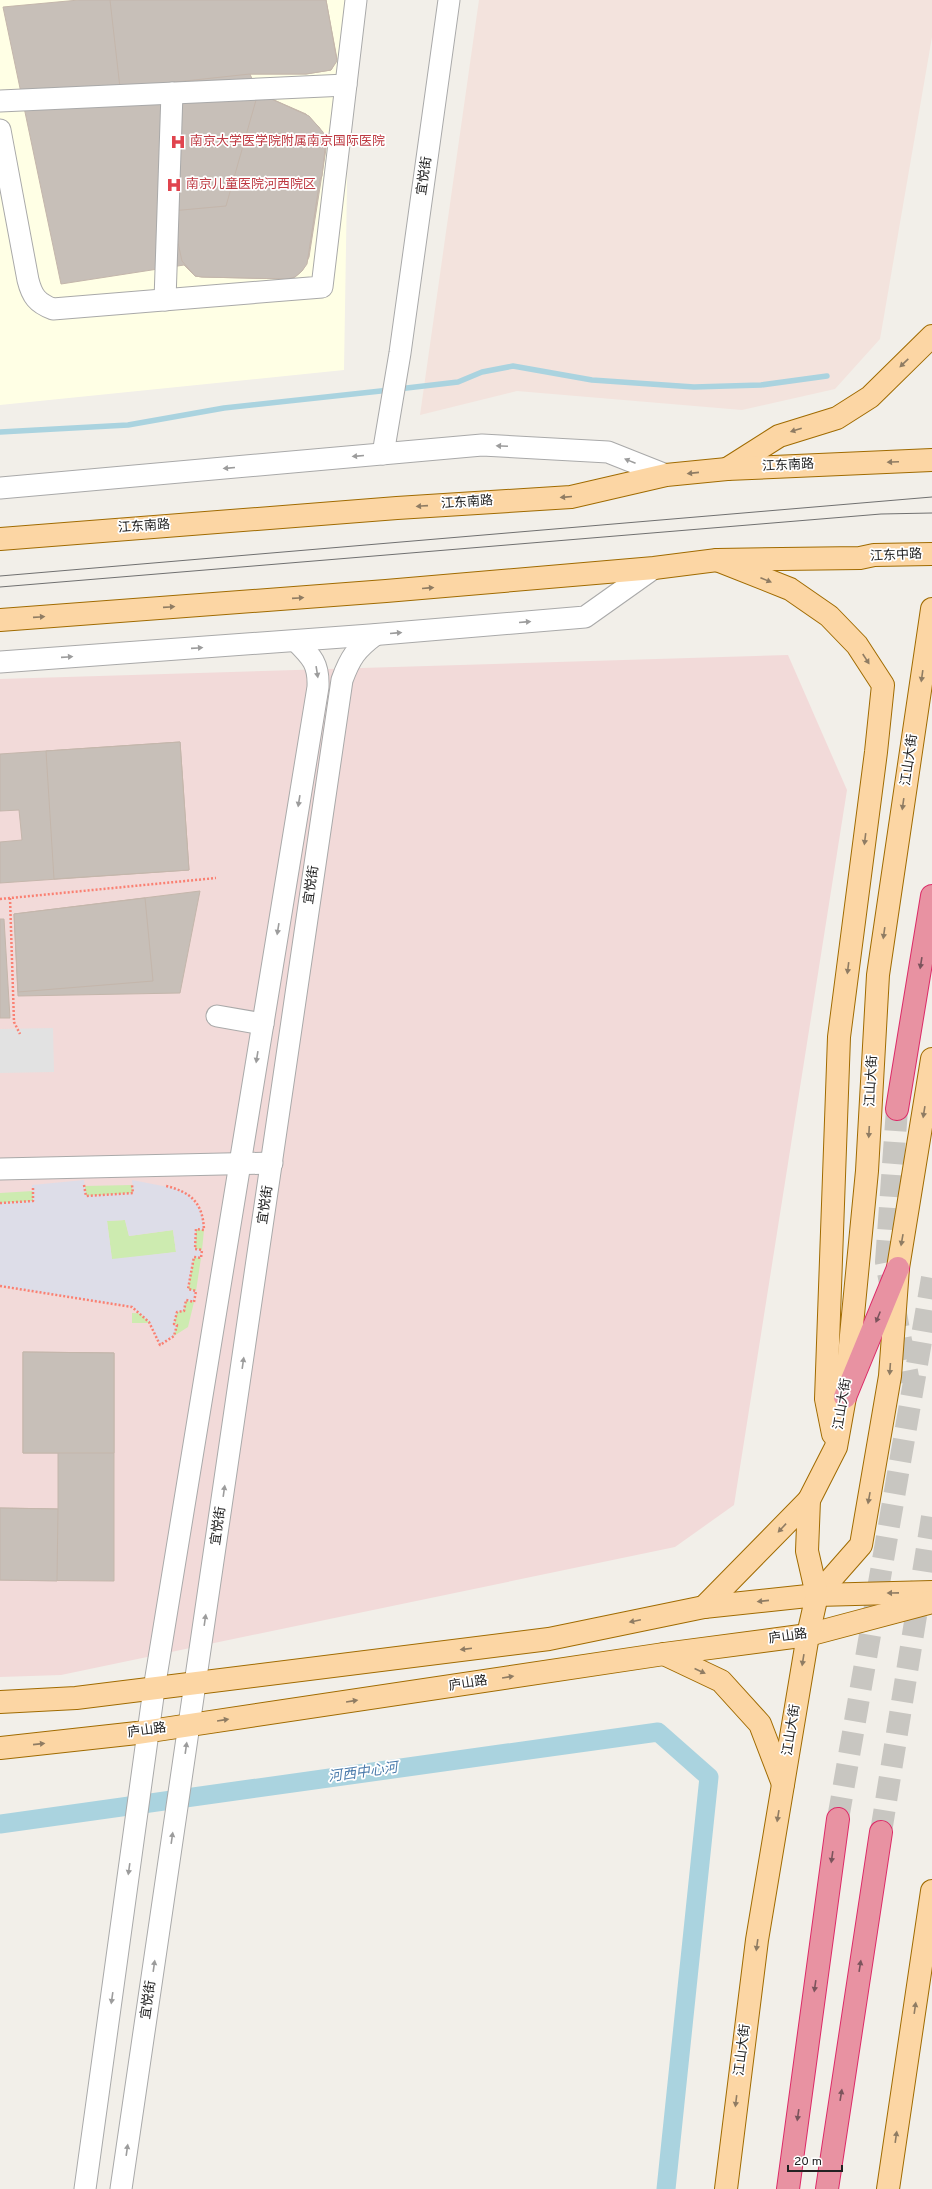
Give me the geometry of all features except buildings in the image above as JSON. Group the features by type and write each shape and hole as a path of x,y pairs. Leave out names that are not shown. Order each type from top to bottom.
{"highway":[{"path":"897,1109 932,896"},
{"path":"845,1397 898,1268"},
{"path":"788,2189 838,1819"},
{"path":"827,2189 880,1832"}],"main road":[{"path":"727,469 778,436 838,418 870,397 932,336"},
{"name":"江东南路","path":"0,539 397,508 571,497 666,475 727,469 932,460"},
{"name":"江东中路","path":"717,560 860,558 874,555 932,554"},
{"path":"0,620 394,591 654,568 717,560 790,589 829,616 857,645 883,685 876,752 839,1037 826,1399 836,1447"},
{"name":"江山大街","path":"726,2189 757,1940 808,1635 817,1595 807,1552 809,1500 836,1447 845,1397 867,1171 878,975 932,609"},
{"path":"817,1595 861,1545 890,1376 898,1268 932,1059"},
{"path":"704,1607 809,1500"},
{"path":"0,1702 76,1698 549,1639 704,1607 817,1595 932,1592"},
{"name":"庐山路","path":"0,1748 149,1731 664,1654 808,1635 932,1602"},
{"path":"664,1654 721,1681 760,1724 783,1784"},
{"path":"888,2189 932,1891"}],"street":[{"path":"0,130 28,280 32,295 40,304 53,309 322,287 356,0"},
{"name":"宜悦街","path":"383,454 400,353 449,0"},
{"path":"0,101 346,84"},
{"path":"165,300 172,93"},
{"path":"0,488 482,445 608,452 666,475"},
{"path":"0,662 375,635 585,617 654,568"},
{"name":"宜悦街","path":"121,2189 342,680 350,658 361,645 375,635"},
{"name":"宜悦街","path":"85,2189 154,1688 318,687 318,674 315,663 296,641"},
{"path":"217,1016 263,1024"},
{"path":"0,1169 272,1163"}],"path":[{"path":"0,899 216,878"},
{"path":"10,898 14,1022 20,1034"},
{"path":"84,1180 86,1196 133,1193 132,1180"},
{"path":"0,1203 33,1201 32,1185 40,1184"},
{"path":"0,1286 132,1308 149,1322 160,1345 174,1336 177,1325 174,1324 177,1312 184,1311 186,1300 194,1302 196,1291 188,1289 194,1257 201,1258 202,1250 195,1249 196,1229 204,1230 201,1211 187,1193 178,1189 159,1185"}],"shaded area":[{"name":"南京儿童医院河西院区","path":"0,0 350,0 344,370 0,405"},
{"path":"479,0 932,0 932,37 880,339 835,389 742,410 517,391 420,415"},
{"path":"788,655 847,790 734,1505 675,1547 61,1675 0,1677 0,679"},
{"path":"53,1028 54,1072 0,1073 0,1029"},
{"path":"84,1180 86,1196 133,1193 132,1180 178,1189 187,1193 201,1211 204,1230 196,1229 195,1249 202,1250 201,1258 194,1257 188,1289 196,1291 194,1302 186,1301 184,1311 177,1312 174,1324 177,1325 174,1336 160,1345 149,1322 132,1307 0,1286 0,1203 33,1201 32,1185","holes":["125,1220 129,1236 173,1230 176,1252 112,1259 107,1221"]}],"green space":[{"path":"132,1185 133,1193 86,1196 85,1186"},
{"path":"33,1191 33,1201 0,1203 0,1193"},
{"path":"125,1220 129,1236 173,1230 176,1252 112,1260 107,1221"},
{"path":"196,1229 204,1230 202,1250 195,1249"},
{"path":"194,1257 201,1258 196,1291 188,1289"},
{"path":"186,1300 194,1302 188,1327 174,1336 177,1325 174,1324 177,1312"},
{"path":"132,1313 151,1314 152,1323 132,1323"}],"waterway":[{"path":"398,389 458,382 482,372 513,366 592,380 694,387 761,385 827,376"},
{"path":"0,432 128,425 224,408 390,390"},
{"name":"河西中心河","path":"0,1824 658,1732 709,1777 666,2189"}],"tunnel":[{"path":"897,1109 886,1262 909,1382"},
{"path":"838,1819 932,1278"},
{"path":"881,1832 932,1517"}],"tram line":[{"path":"0,576 932,497"},
{"path":"0,587 881,514 932,513"}],"place":[{"name":"南京大学医学院附属南京国际医院","path":"178,142"},
{"name":"南京儿童医院河西院区","path":"174,185"}]}
